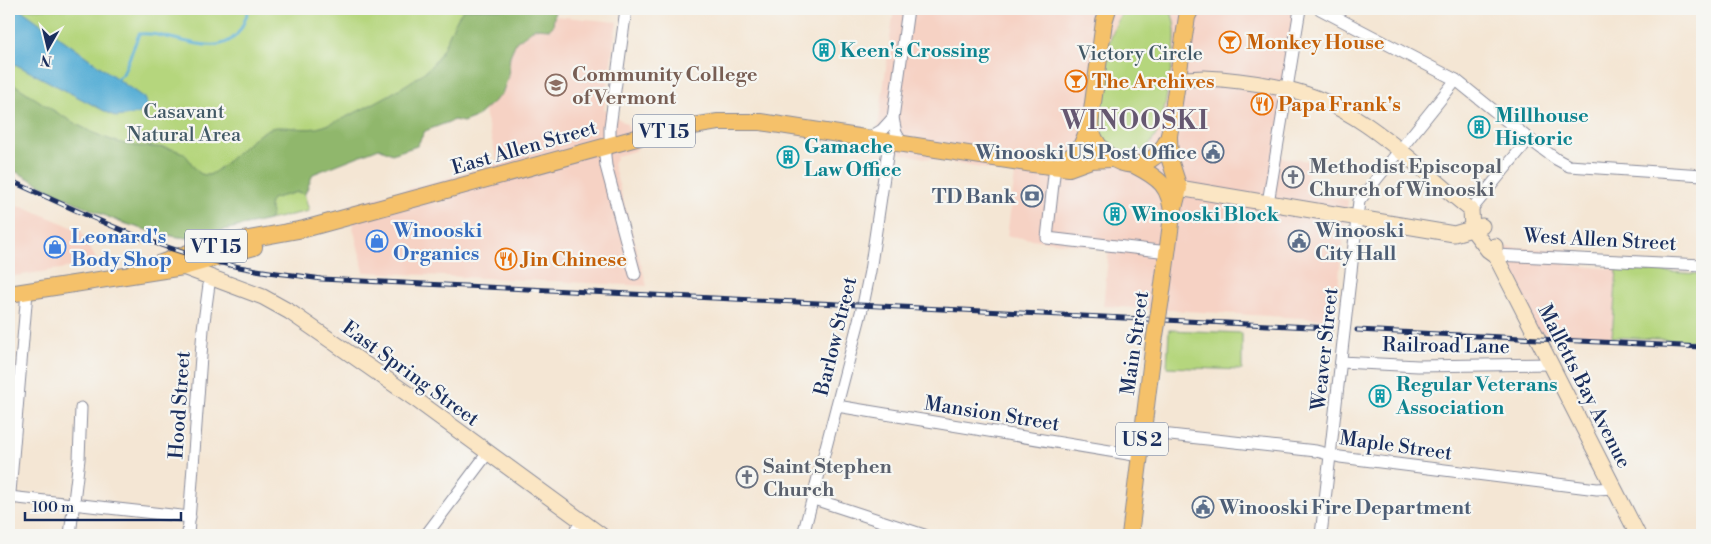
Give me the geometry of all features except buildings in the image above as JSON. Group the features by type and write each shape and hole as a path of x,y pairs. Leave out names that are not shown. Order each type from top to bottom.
{"main road":[{"path":"1055,166 1072,158 1079,152 1090,125 1106,11"},
{"path":"1134,165 1153,157 1164,147 1169,136 1183,79 1187,12"},
{"name":"East Allen Street","path":"9,294 212,261 304,229 607,145 684,126 735,121 761,122 865,140 1069,168 1091,160 1110,158"},
{"path":"1090,125 1097,145 1110,158"},
{"path":"1169,136 1170,160 1179,188"},
{"name":"Main Street","path":"1110,158 1134,165 1154,176 1165,186 1170,196 1172,216"},
{"name":"Main Street","path":"1130,535 1154,342 1172,216 1179,188"},
{"name":"East Allen Street","path":"132,274 188,254 237,241 304,229"}],"street":[{"path":"626,9 607,145 606,166 635,274"},
{"path":"896,144 893,118 908,9"},
{"path":"1268,203 1300,9"},
{"path":"1320,9 1456,80 1556,160 1572,167 1702,175"},
{"name":"Malletts Bay Avenue","path":"1183,79 1204,78 1287,89 1316,98 1345,111 1399,151 1474,220 1488,250 1496,255 1638,535"},
{"name":"Weaver Street","path":"1320,535 1331,455 1359,200 1456,80"},
{"path":"865,140 882,130 893,118"},
{"path":"1179,188 1454,234 1474,220 1529,139"},
{"name":"Barlow Street","path":"803,535 814,499 870,271 896,144"},
{"path":"1055,166 1046,238 1168,252"},
{"name":"West Allen Street","path":"1496,255 1702,265"},
{"name":"East Spring Street","path":"184,267 263,297 290,312 415,399 487,454 601,535"},
{"name":"Hood Street","path":"188,535 203,330 210,277"},
{"path":"27,292 9,501 73,504 190,517"},
{"name":"Railroad Lane","path":"1341,362 1418,366 1550,364"},
{"name":"Mansion Street","path":"837,406 1140,456"},
{"path":"70,535 79,459 81,408"},
{"name":"Maple Street","path":"1143,432 1316,451 1331,455 1587,488 1614,488"},
{"path":"426,535 487,454"},
{"path":"814,499 924,535"},
{"path":"572,535 582,522"}],"shaded area":[{"path":"894,9 1300,9 1281,157 1309,161 1305,192 1348,200 1334,320 1103,306 1109,249 1007,236 1015,174 875,149"},
{"path":"554,16 617,22 604,109 627,124 637,150 617,156 613,164 647,286 364,272 348,206 498,164 484,110 502,94 508,77 510,56 516,42 535,28 553,26"},
{"path":"22,206 81,231 98,263 9,277 9,207"},
{"path":"1501,247 1568,250 1567,265 1617,269 1612,337 1528,332"}],"green space":[{"name":"Casavant Natural Area","path":"9,9 553,9 533,26 300,178 309,211 187,238 119,222 9,168"},
{"path":"464,9 555,9 553,26 550,29 535,28 516,42 510,56 508,77 502,94 476,117 463,122 454,120 425,131 417,146 392,154 379,148 313,174 305,194 297,192 272,199 269,205 272,213 269,220 187,238 163,234 140,228 95,211 9,168 9,81 79,126 125,144 167,148 181,152 185,154 199,173 208,175 213,173 263,132 271,128 310,129 324,126 363,109 409,83 436,61"},
{"name":"Victory Circle","path":"1125,9 1170,9 1175,27 1174,54 1165,105 1158,131 1143,150 1132,153 1111,146 1103,136 1098,124 1108,49 1117,22"},
{"path":"1617,269 1702,274 1702,341 1612,337"},
{"path":"1169,330 1242,333 1242,370 1167,367"}],"water":[{"path":"9,9 20,9 144,98 148,107 138,114 116,117 9,61"}],"waterway":[{"path":"115,80 123,74 139,34 164,36 207,45 220,44 231,40 240,30 249,9"}],"railway":[{"path":"9,180 116,228 198,257 238,267 321,279 1332,328"},
{"path":"1357,330 1702,347"}],"place":[{"name":"Monkey House","path":"1230,42"},
{"name":"Keen's Crossing","path":"824,50"},
{"name":"The Archives","path":"1076,81"},
{"name":"Community College of Vermont","path":"556,85"},
{"name":"Papa Frank's","path":"1262,104"},
{"name":"Millhouse Historic","path":"1479,127"},
{"name":"Winooski US Post Office","path":"1213,152"},
{"name":"Gamache Law Office","path":"788,157"},
{"name":"Methodist Episcopal Church of Winooski","path":"1293,177"},
{"name":"TD Bank","path":"1032,196"},
{"name":"Winooski Block","path":"1115,214"},
{"name":"Winooski Organics","path":"377,241"},
{"name":"Winooski City Hall","path":"1299,241"},
{"name":"Leonard's Body Shop","path":"55,247"},
{"name":"Jin Chinese","path":"506,259"},
{"name":"Regular Veterans Association","path":"1380,396"},
{"name":"Saint Stephen Church","path":"747,477"},
{"name":"Winooski Fire Department","path":"1203,507"}],"district":[{"name":"WINOOSKI","path":"1135,120"}]}
